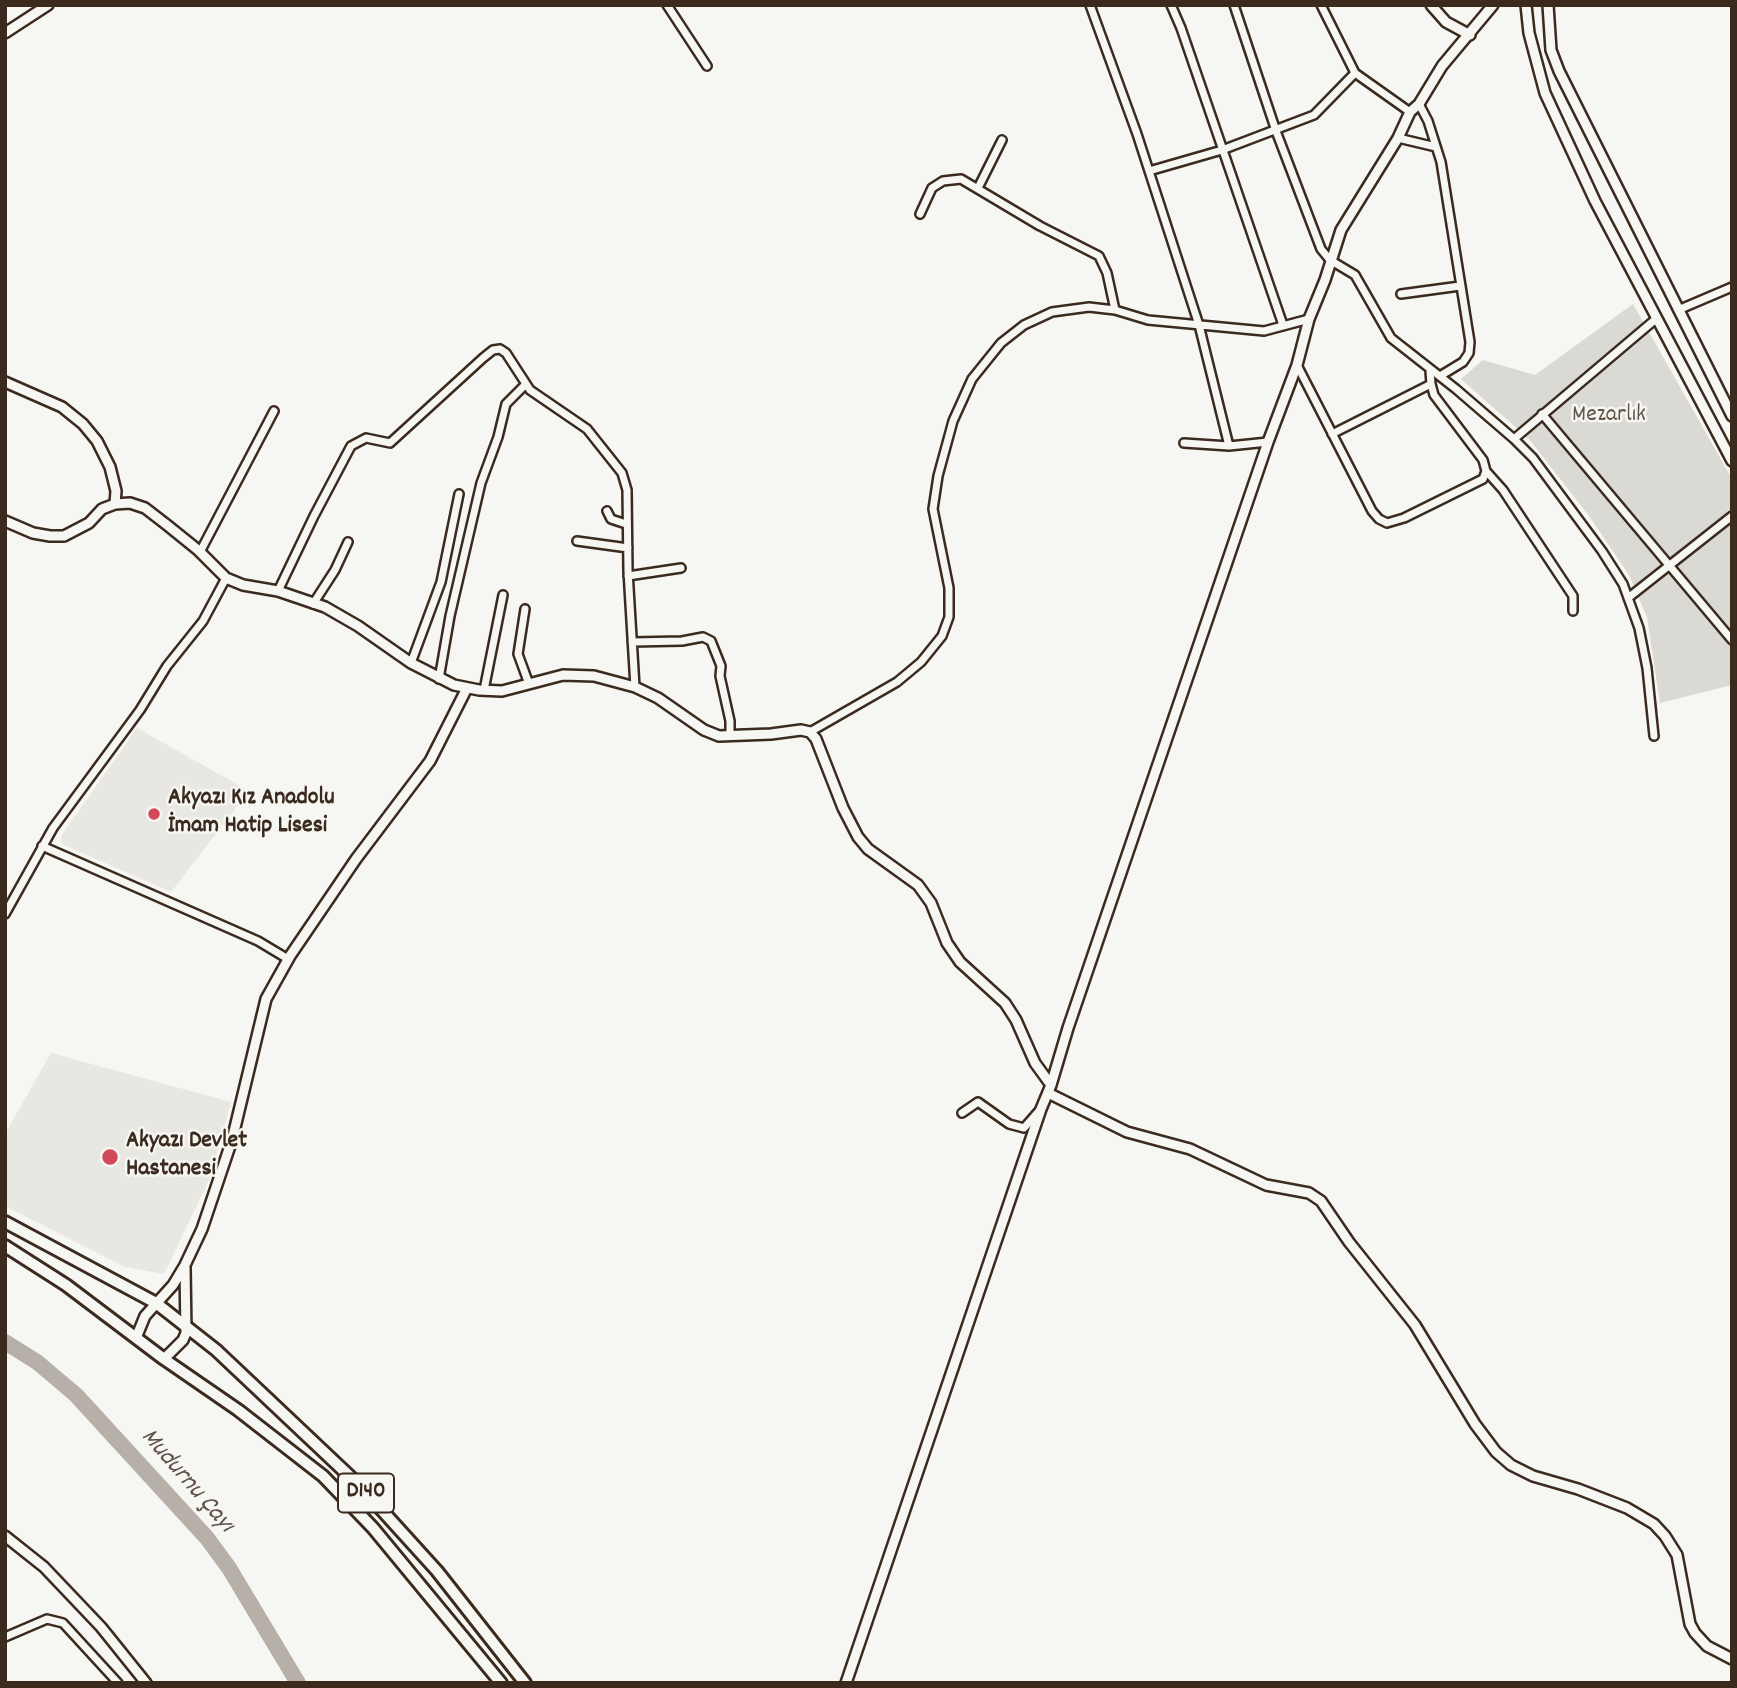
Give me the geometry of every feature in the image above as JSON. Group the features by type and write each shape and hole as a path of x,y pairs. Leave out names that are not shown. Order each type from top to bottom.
{"highway":[{"name":"D140","path":"5,1222 156,1304 216,1350 360,1486 437,1571 526,1683"},
{"name":"D140","path":"5,1246 66,1285 164,1359 238,1410 323,1476 373,1528 501,1683"}],"street":[{"path":"5,33 48,5"},
{"path":"667,5 707,66"},
{"path":"1090,5 1149,171 1199,325 1229,446"},
{"path":"1171,5 1283,324"},
{"path":"1234,5 1276,131 1321,249 1330,260 1354,275 1391,338 1430,371 1440,376 1533,458 1623,584 1639,628 1647,668 1654,736"},
{"path":"1321,5 1355,73 1410,113"},
{"path":"1431,5 1446,22 1470,35"},
{"path":"846,1683 1341,230 1398,138 1410,113 1419,104 1442,66 1493,5"},
{"path":"1526,5 1529,33 1545,93 1595,201 1732,461"},
{"path":"1548,5 1551,50 1559,71 1732,416"},
{"path":"1149,171 1222,150 1314,115 1355,73"},
{"path":"1419,104 1428,121 1441,163 1470,342 1469,353 1463,362 1440,376"},
{"path":"1398,138 1436,147"},
{"path":"978,188 1002,140"},
{"path":"920,214 932,188 943,181 961,179 1099,257 1107,273 1115,310"},
{"path":"1401,294 1460,286"},
{"path":"1678,310 1732,287"},
{"path":"810,732 897,682 921,662 942,636 949,617 949,587 933,509 938,476 953,421 972,379 1001,343 1033,320 1052,312 1089,307 1115,310 1148,320 1264,331 1309,318"},
{"path":"1514,439 1657,318"},
{"path":"278,591 313,516 351,446 366,438 390,443 493,350 500,349 506,353 530,390 587,429 622,474 627,490 628,576 635,687"},
{"path":"1297,365 1372,511 1379,519 1387,523 1404,518 1483,479 1486,471"},
{"path":"1430,371 1434,395 1483,460 1486,471 1503,490 1573,596 1573,611"},
{"path":"5,382 62,407 83,424 97,441 110,467 116,491 115,504"},
{"path":"439,679 450,616 481,484 498,437 506,404 526,384"},
{"path":"1332,434 1431,384"},
{"path":"200,552 274,411"},
{"path":"1542,414 1732,640"},
{"path":"1184,443 1229,446 1268,442"},
{"path":"411,663 441,582 459,494"},
{"path":"5,521 33,533 64,536 89,523 102,509 115,504 130,503 145,508 200,552 226,578 243,585 278,591 325,607 439,679 467,688 502,691 563,675 594,676 635,687 658,698 705,730 719,736 801,730 810,732 816,739 843,808 858,837 868,849 918,885 931,903 947,943 960,962 1005,1003 1050,1089 1127,1132 1190,1149 1266,1185 1309,1193 1321,1200 1349,1242 1415,1325 1475,1424 1496,1452 1511,1465 1533,1476 1578,1489 1627,1508 1654,1524 1677,1555 1690,1624 1695,1633 1707,1646 1732,1659"},
{"path":"607,512 611,519 626,524"},
{"path":"1628,598 1732,516"},
{"path":"577,541 628,548"},
{"path":"313,604 335,570 348,542"},
{"path":"628,576 681,568"},
{"path":"5,914 41,846 140,710 167,666 202,621 226,578"},
{"path":"484,690 503,595"},
{"path":"525,609 517,654 529,684"},
{"path":"632,642 703,638 711,641 721,666 720,676 730,721 730,735"},
{"path":"136,1338 145,1316 173,1286 186,1265 202,1229 232,1140 266,999 288,959 356,859 430,761 467,688"},
{"path":"41,846 258,941 288,959"},
{"path":"962,1112 978,1102 1009,1124 1024,1128 1041,1110"},
{"path":"164,1359 183,1340 186,1325 186,1265"},
{"path":"5,1536 44,1567 101,1627 146,1683"},
{"path":"5,1637 47,1619 63,1623 118,1683"}],"shaded area":[{"name":"Akyazı Kız Anadolu İmam Hatip Lisesi","path":"137,728 249,791 171,892 62,844 61,836"},
{"name":"Akyazı Devlet Hastanesi","path":"51,1053 231,1102 209,1180 164,1274 125,1267 5,1206 5,1134"}],"green space":[{"name":"Mezarlık","path":"1633,304 1732,479 1732,685 1660,703 1647,617 1629,575 1589,516 1529,439 1461,379 1483,360 1535,375"}],"waterway":[{"name":"Mudurnu Çayı","path":"5,1342 37,1362 76,1395 207,1538 229,1568 298,1683"}],"place":[{"name":"Akyazı Kız Anadolu İmam Hatip Lisesi","path":"154,814"},
{"name":"Akyazı Devlet Hastanesi","path":"110,1157"}]}
